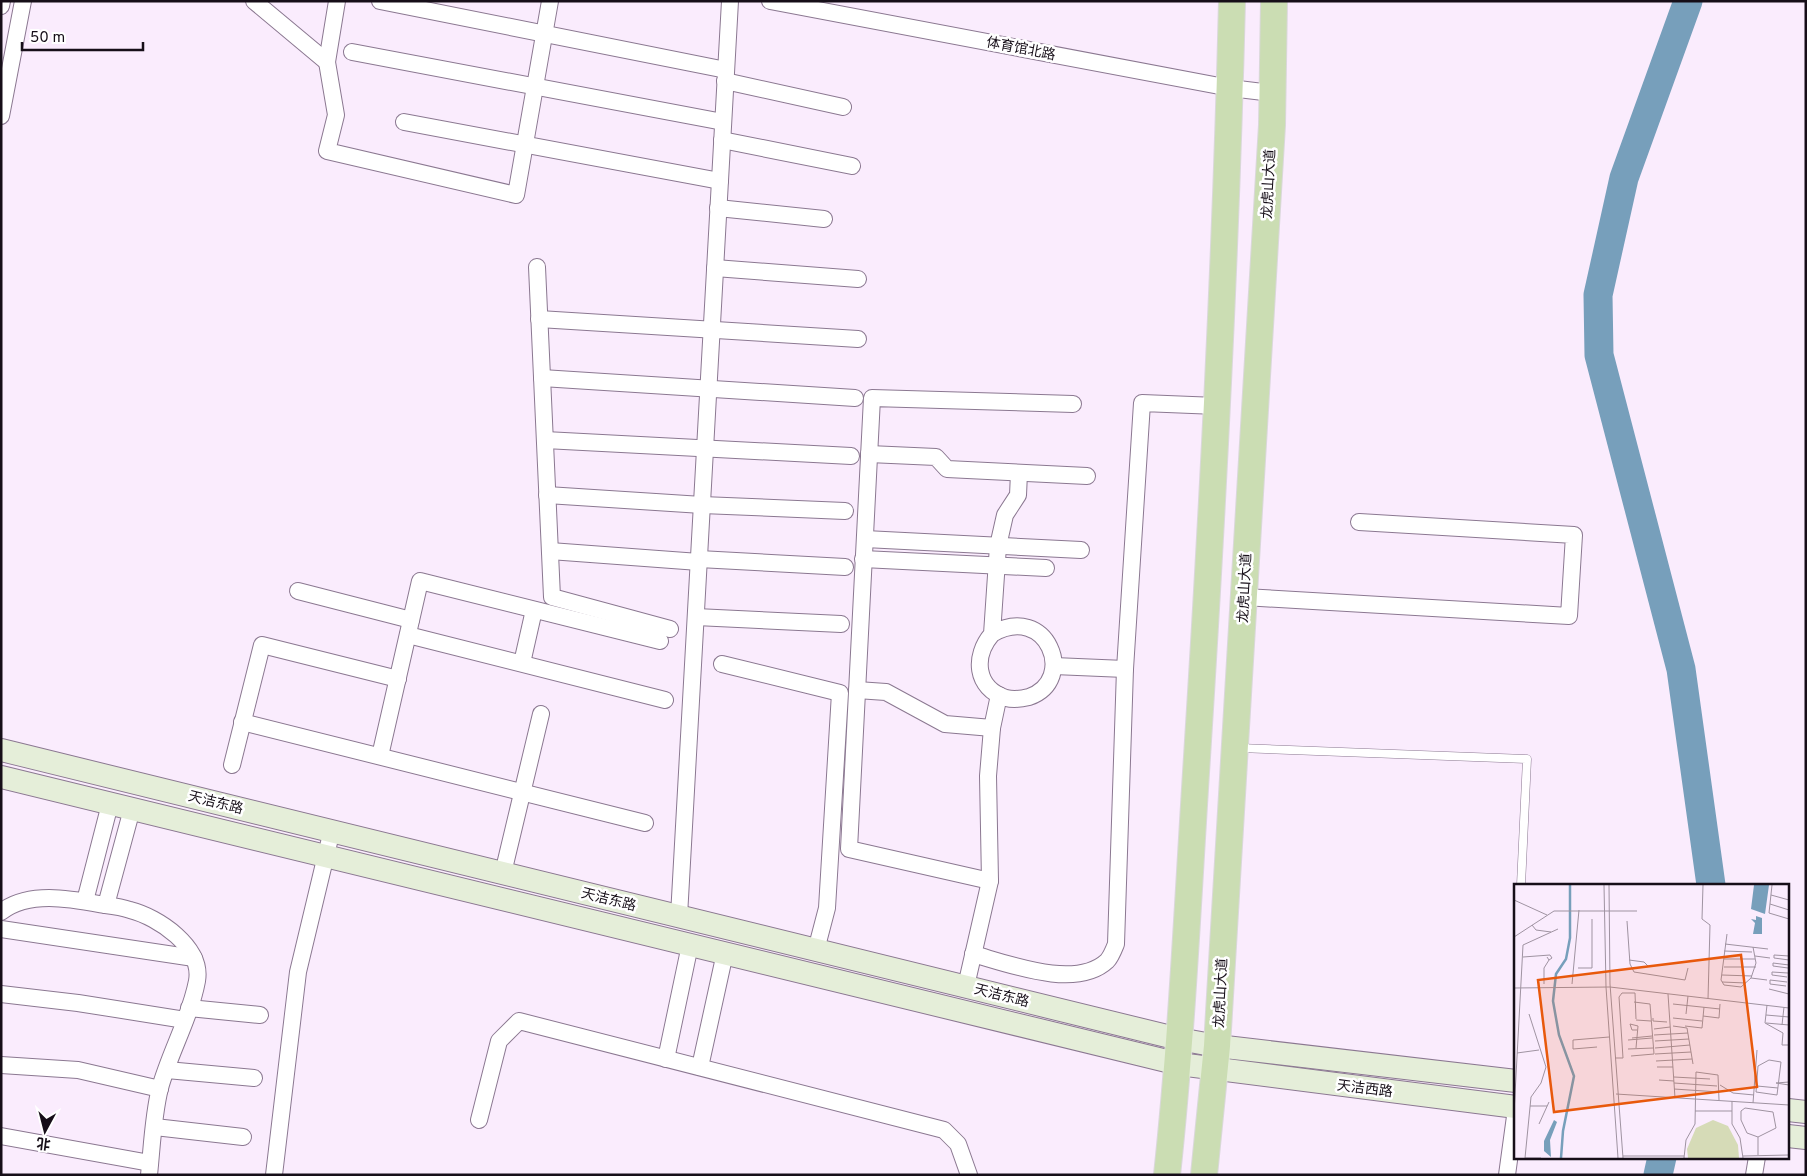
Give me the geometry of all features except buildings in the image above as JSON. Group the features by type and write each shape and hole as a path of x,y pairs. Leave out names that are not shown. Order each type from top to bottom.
{"main road":[{"path":"1167,1175 1179,1051 1217,406 1232,1"},
{"name":"龙虎山大道","path":"1204,1175 1216,1058 1235,748 1272,93 1274,1"},
{"name":"天洁东路","path":"1,750 966,986 1179,1051"},
{"name":"天洁东路","path":"1,777 690,945 1216,1058"},
{"name":"天洁西路","path":"1216,1058 1514,1081"},
{"name":"天洁西路","path":"1216,1058 1514,1108"},
{"path":"1790,1110 1806,1112"},
{"path":"1790,1136 1806,1138"}],"street":[{"path":"1,6 2,1"},
{"path":"1,116 23,1"},
{"path":"254,1 327,62"},
{"path":"337,1 327,62 336,115 327,150 516,196 550,1"},
{"path":"380,1 544,34 726,76 843,107"},
{"path":"679,916 730,1"},
{"name":"体育馆北路","path":"770,1 1230,88 1272,93"},
{"path":"352,52 723,122"},
{"path":"404,122 720,181"},
{"path":"722,140 852,166"},
{"path":"718,208 824,219"},
{"path":"380,756 420,581 534,610 665,635 552,597 537,267"},
{"path":"715,268 858,279"},
{"path":"539,319 858,339"},
{"path":"542,378 855,398"},
{"path":"990,881 849,849 872,398 1073,404"},
{"path":"973,954 1032,971 1081,974 1108,961 1116,944 1126,669 1142,403 1217,406"},
{"path":"545,440 705,450 850,456"},
{"path":"869,454 936,457 947,469 1087,476"},
{"path":"992,634 998,546 1004,515 1018,495 1019,473"},
{"path":"547,494 702,505 845,512"},
{"path":"1244,597 1569,616 1574,535 1359,522"},
{"path":"864,539 1080,550"},
{"path":"550,551 845,567"},
{"path":"864,559 1046,568"},
{"path":"298,591 522,663 665,700"},
{"path":"522,663 534,610"},
{"path":"696,617 841,624"},
{"path":"1016,625 1028,627 1040,633 1048,642 1053,654 1054,666 1044,688 1034,695 1023,699 1011,699 999,695 990,688 983,678 979,667 984,643 992,634 1003,627 1016,625"},
{"path":"232,765 262,644 398,679"},
{"path":"722,664 840,693 827,908 816,950"},
{"path":"1054,666 1126,669"},
{"path":"857,690 886,692 945,724 992,728"},
{"path":"966,986 990,881 988,776 992,728 999,695"},
{"path":"503,872 540,714"},
{"path":"242,722 645,823"},
{"path":"85,901 110,804"},
{"path":"106,905 132,809"},
{"path":"274,1175 298,972 332,830"},
{"path":"1,912 6,908 35,898 85,901 132,910 175,932 194,958 198,979 160,1089 150,1169 1,1136"},
{"path":"1,929 194,958"},
{"path":"666,1059 690,945"},
{"path":"700,1067 725,953"},
{"path":"1,994 187,1014 260,1015"},
{"path":"479,1120 499,1041 519,1020 944,1130 958,1144 969,1175"},
{"path":"1,1065 78,1070 160,1089"},
{"path":"167,1070 254,1078"},
{"path":"1507,1175 1514,1123"},
{"path":"155,1127 243,1137"},
{"path":"1754,1175 1757,1158"}],"lane":[{"path":"1235,748 1527,759 1521,884"}],"waterway":[{"path":"1688,1 1624,178 1598,295 1599,355 1681,669 1711,884"},
{"path":"1658,1175 1662,1158"}]}
